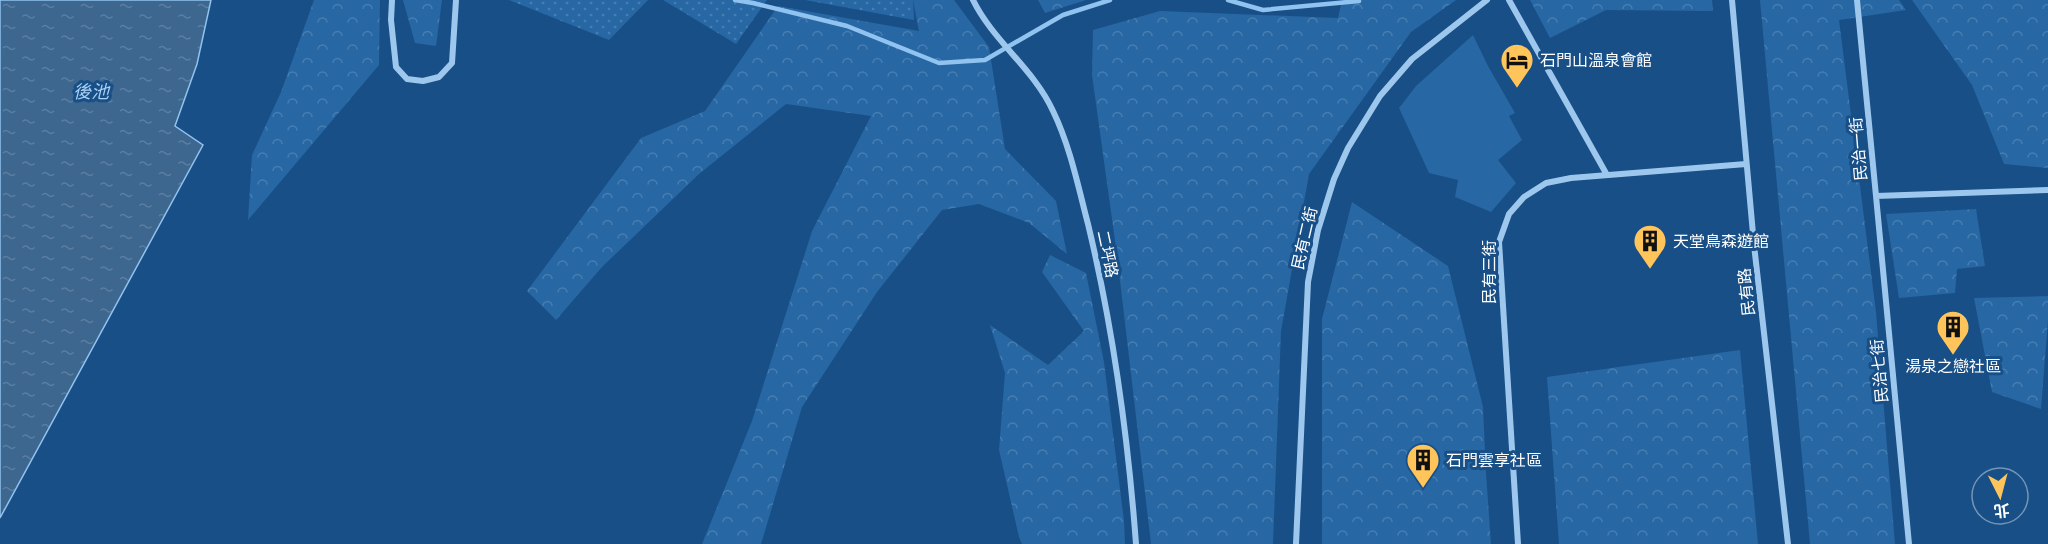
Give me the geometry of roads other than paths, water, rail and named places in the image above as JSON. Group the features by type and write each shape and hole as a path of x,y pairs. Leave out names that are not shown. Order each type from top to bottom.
{"street":[{"path":"392,0 391,20 396,67 407,79 423,81 439,77 452,63 456,0"},
{"name":"二坪路","path":"974,0 981,16 1040,89 1052,108 1063,133 1108,316 1123,423 1136,544"},
{"name":"民有二街","path":"1296,544 1308,282 1318,230 1334,178 1348,148 1380,96 1412,59 1487,0"},
{"path":"1509,0 1607,175"},
{"name":"民有路","path":"1732,0 1746,164 1788,544"},
{"name":"民治一街","path":"1857,0 1876,196 2048,190"},
{"name":"民有三街","path":"1518,544 1499,242 1509,214 1524,197 1546,183 1571,178 1746,164"},
{"name":"民治七街","path":"1876,196 1909,544"}],"water":[{"name":"後池","path":"0,0 211,0 197,64 175,126 203,145 0,518"}],"waterway":[{"path":"735,0 847,26 939,63 985,60 1063,15 1110,0"},
{"path":"1228,0 1263,10 1359,1"}],"place":[{"name":"石門山溫泉會館","path":"1517,89"},
{"name":"天堂鳥森遊館","path":"1650,270"},
{"name":"湯泉之戀社區","path":"1953,356"},
{"name":"石門雲享社區","path":"1423,489"}]}
